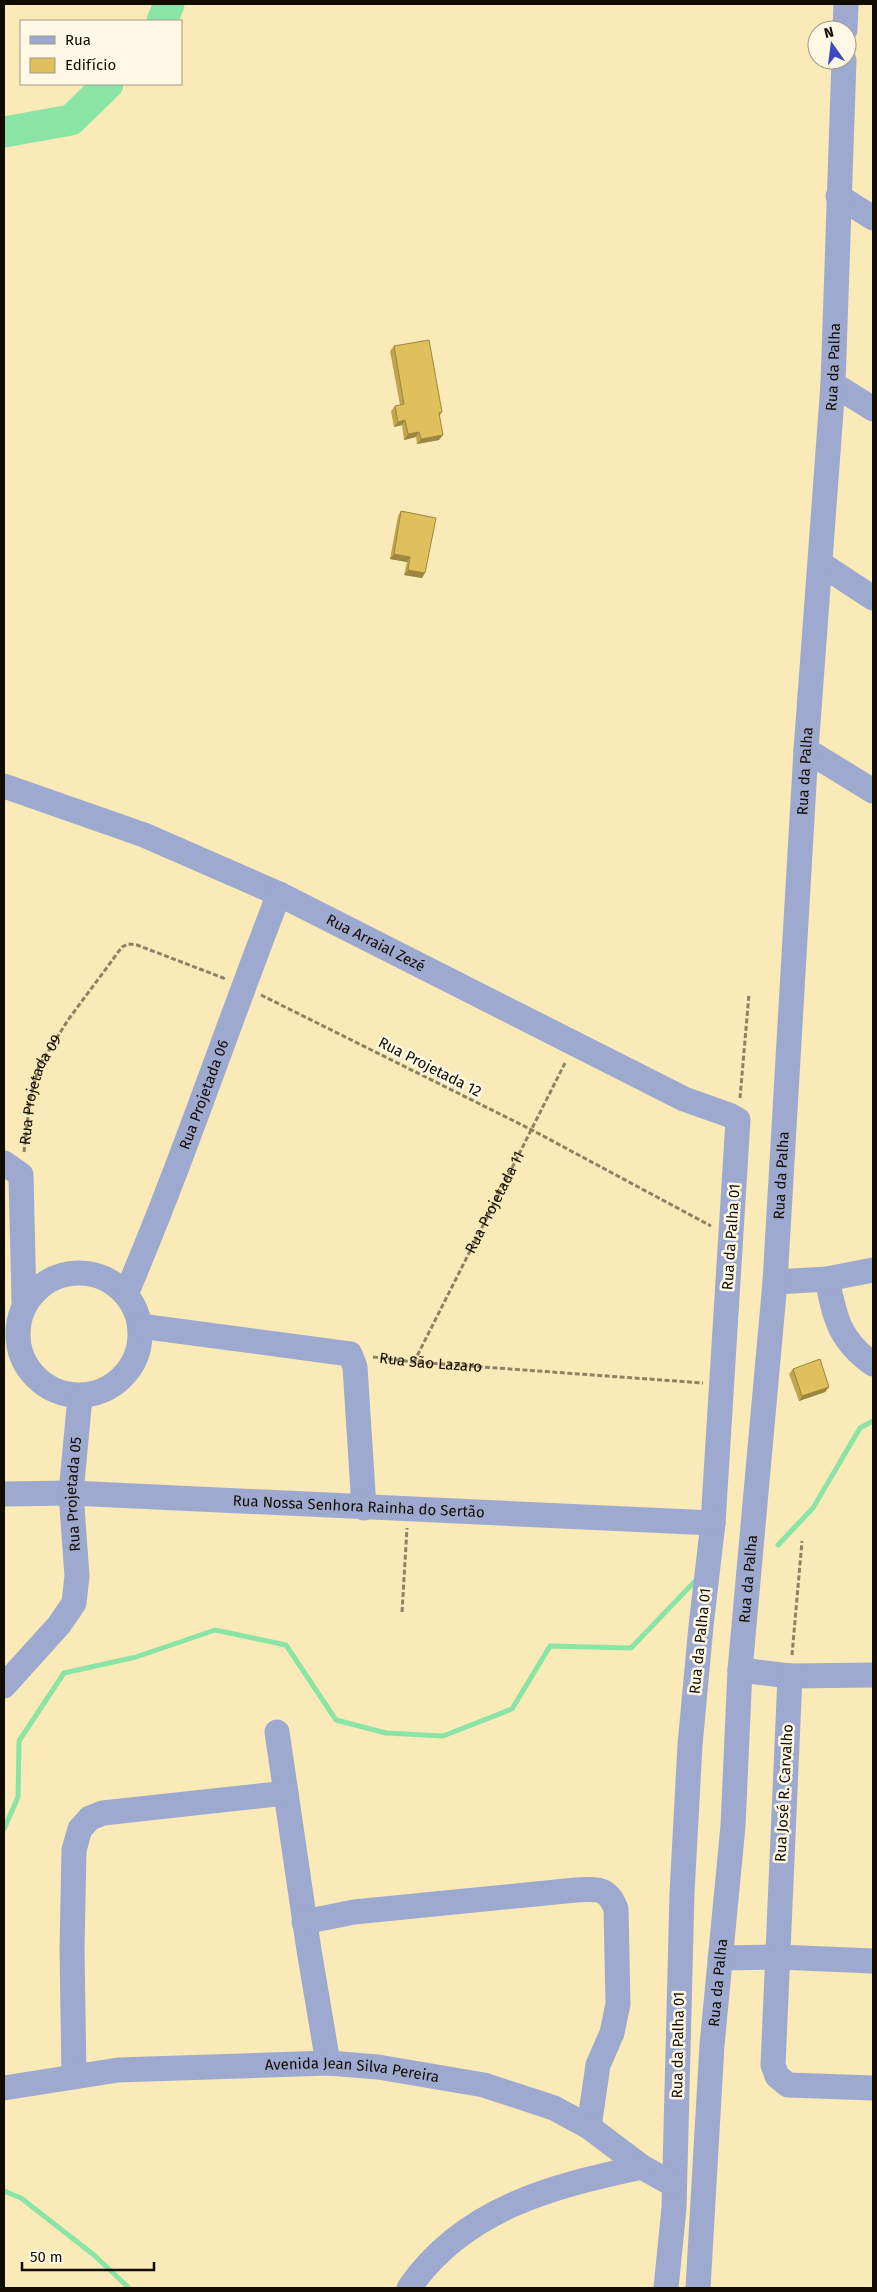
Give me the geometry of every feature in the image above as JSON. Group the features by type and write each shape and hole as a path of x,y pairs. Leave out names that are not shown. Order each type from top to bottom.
{"street":[{"path":"845,20 846,4"},
{"name":"Rua da Palha","path":"698,2288 712,2045 733,1826 740,1670 775,1282 806,750 833,384 844,70"},
{"path":"838,196 873,218"},
{"path":"833,384 873,409"},
{"path":"821,564 873,598"},
{"path":"806,750 873,790"},
{"name":"Rua Arraial Zezé","path":"4,786 144,835 279,894 575,1042 684,1099 738,1120"},
{"name":"Rua Projetada 06","path":"126,1294 165,1200 243,986 279,894"},
{"name":"Rua da Palha 01","path":"666,2288 674,2208 682,1893 689,1765 700,1626 713,1523 738,1120"},
{"path":"13,1169 14,1275 24,1302"},
{"path":"775,1282 827,1279 873,1270"},
{"path":"82,1273 98,1276 113,1283 126,1294 135,1309 140,1326 140,1344 133,1364 120,1380 102,1391 80,1397 64,1394 47,1387 33,1376 23,1361 18,1345 17,1330 24,1302 36,1290 50,1280 65,1274 82,1273"},
{"path":"827,1279 834,1317 845,1339 860,1355 873,1364"},
{"path":"140,1326 350,1354 355,1367 364,1508"},
{"name":"Rua Projetada 05","path":"4,1686 59,1625 74,1603 76,1576 72,1493 80,1397"},
{"name":"Rua Nossa Senhora Rainha do Sertão","path":"4,1494 72,1493 713,1523"},
{"path":"740,1670 790,1676 873,1675"},
{"name":"Rua José R. Carvalho","path":"790,1676 773,2065 777,2076 788,2085 873,2088"},
{"path":"277,1732 304,1922 328,2063"},
{"path":"74,2076 72,1949 74,1850 80,1829 90,1818 103,1813 286,1793"},
{"path":"304,1922 354,1912 576,1890 598,1888 606,1893 616,1909 618,2004 612,2033 598,2065 589,2127"},
{"path":"720,1958 777,1957 873,1961"},
{"name":"Avenida Jean Silva Pereira","path":"4,2088 118,2070 328,2063 378,2067 484,2085 554,2108 589,2127 642,2167 674,2185"},
{"path":"410,2288 431,2262 445,2249 486,2218 524,2198 578,2180 642,2167"}],"path":[{"name":"Rua Projetada 12","path":"114,955 128,944 137,945 243,986 532,1130 731,1236"},
{"name":"Rua Projetada 09","path":"13,1169 39,1066 114,955"},
{"path":"738,1120 749,994"},
{"name":"Rua Projetada 11","path":"414,1362 575,1042"},
{"name":"Rua São Lazaro","path":"350,1354 414,1362 722,1385"},
{"path":"402,1612 408,1510"},
{"path":"790,1676 802,1541"}],"building":[{"path":"429,340 442,412 439,413 443,435 421,439 419,432 408,434 405,420 398,422 395,406 404,404 394,346"},
{"path":"401,511 436,518 425,573 408,570 410,557 394,554"},
{"path":"820,1359 829,1387 802,1396 793,1369"}],"waterway":[{"path":"162,20 169,4"},
{"path":"4,132 71,120 107,85"},
{"path":"778,1545 813,1508 860,1428 873,1421"},
{"path":"4,1829 18,1797 19,1741 64,1673 136,1657 215,1630 286,1645 336,1720 386,1733 443,1736 512,1709 550,1646 631,1648 698,1578"},
{"path":"4,2191 21,2198 94,2255 129,2288"}]}
